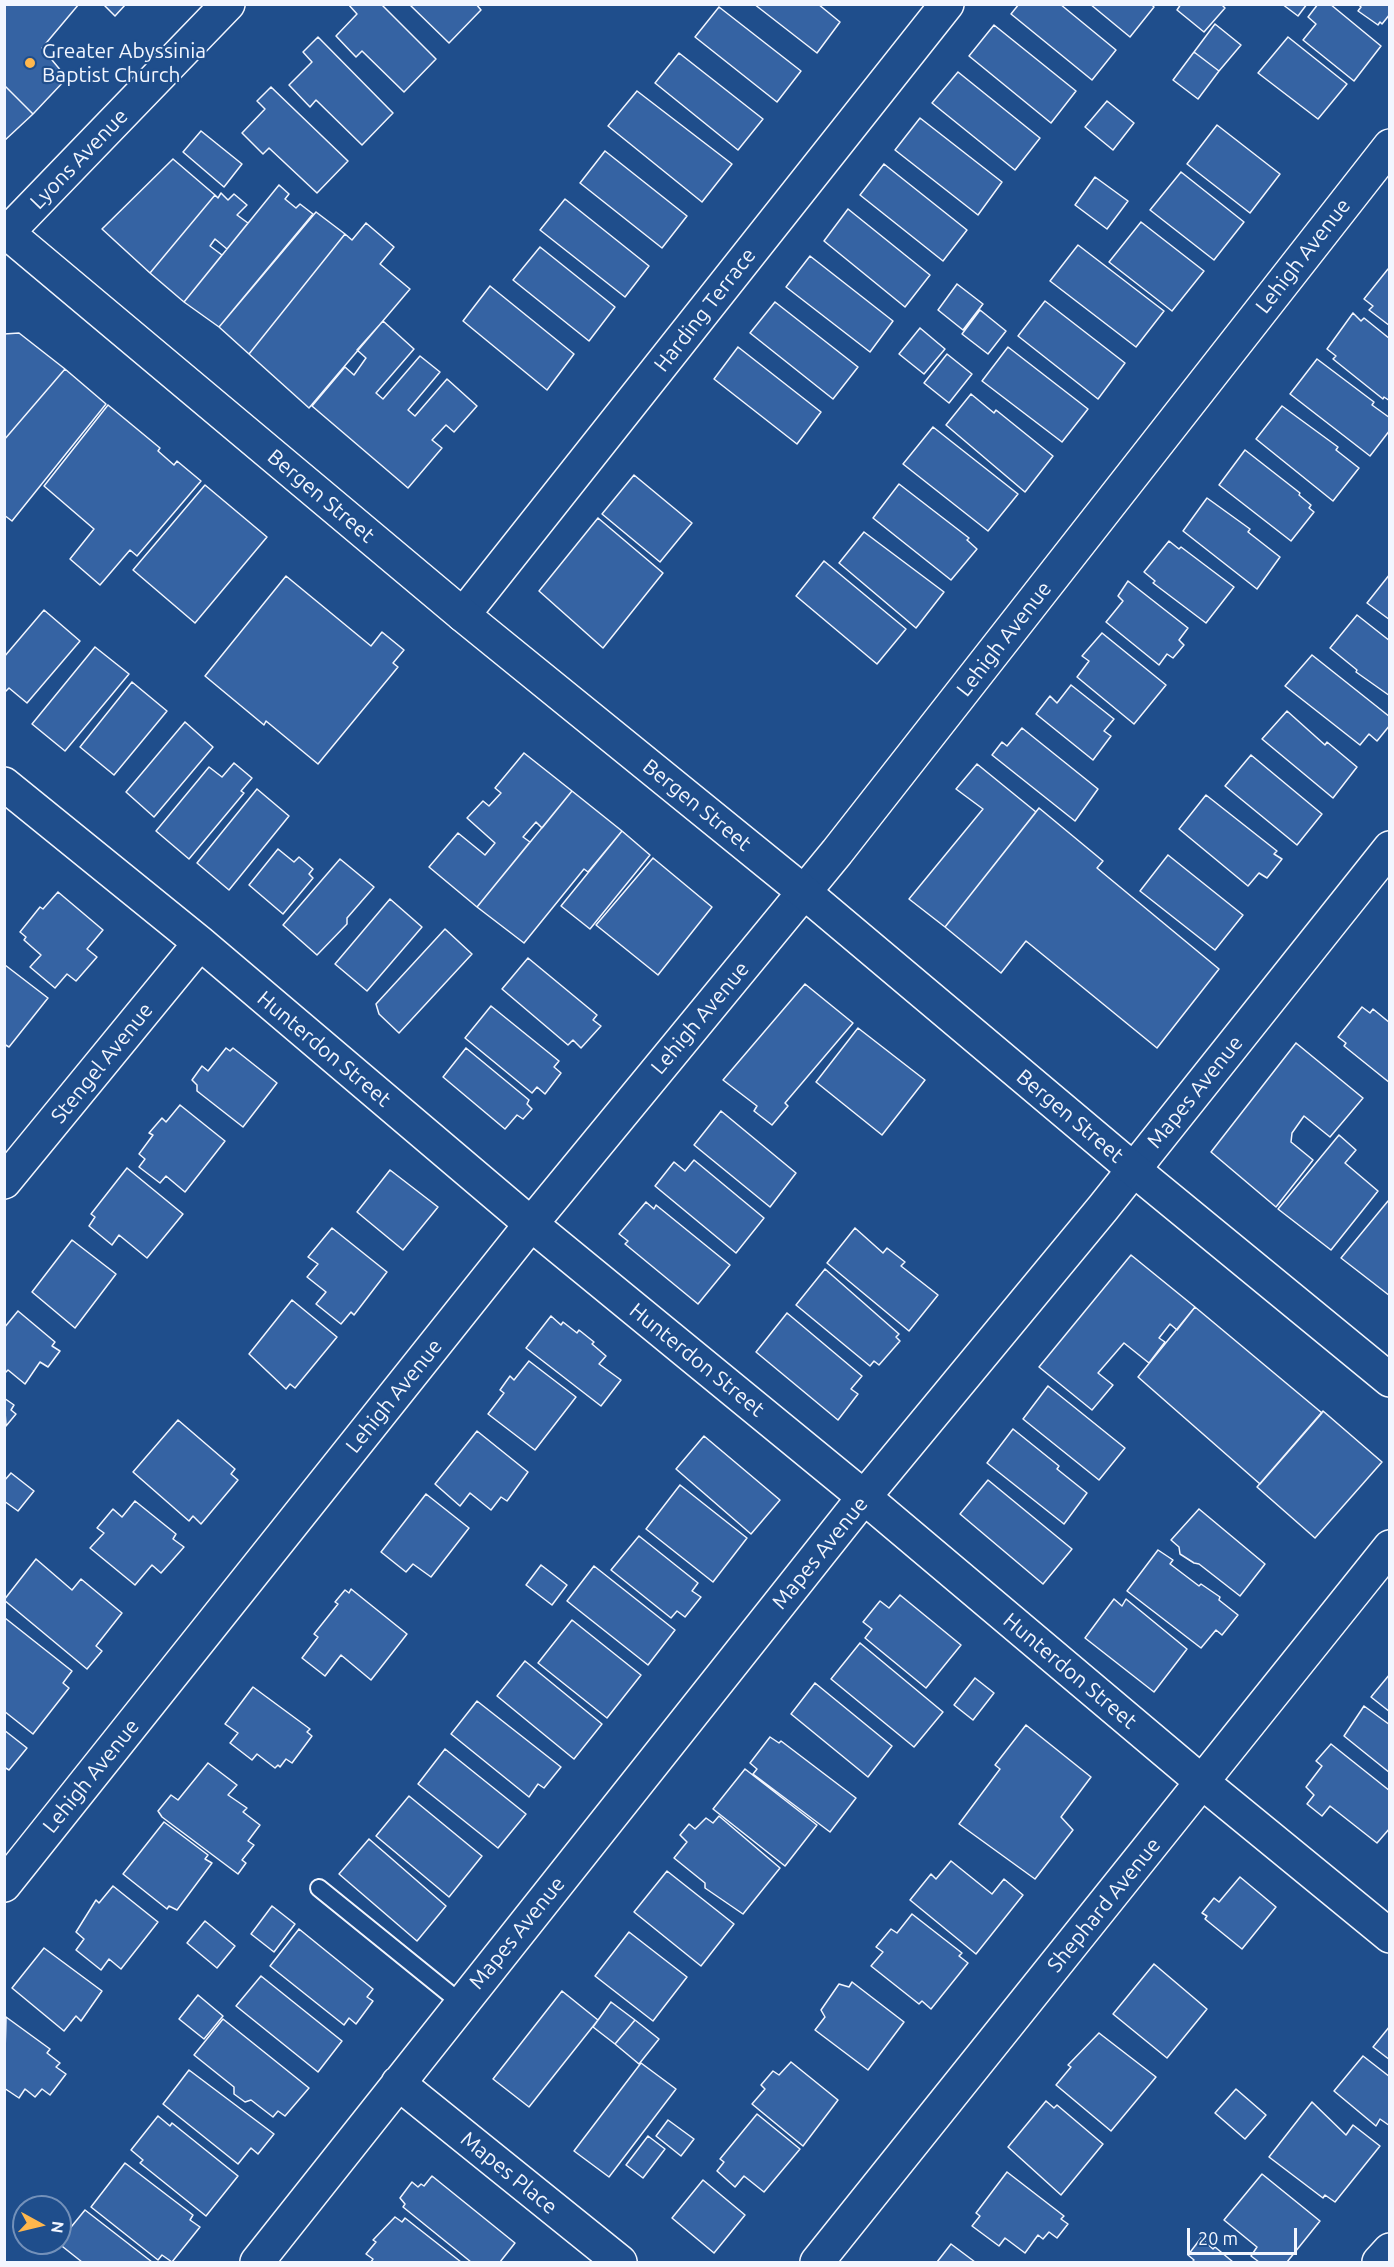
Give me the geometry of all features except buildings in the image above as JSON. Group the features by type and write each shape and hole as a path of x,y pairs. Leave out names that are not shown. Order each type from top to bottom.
{"street":[{"name":"Lyons Avenue","path":"6,233 228,4"},
{"name":"Harding Terrace","path":"463,615 947,4"},
{"name":"Lehigh Avenue","path":"4,1885 531,1224 804,892 1389,146"},
{"name":"Bergen Street","path":"6,233 463,615 804,892 1133,1169 1389,1380"},
{"name":"Hunterdon Street","path":"4,784 200,943 531,1224 864,1497 1202,1782 1389,1936"},
{"name":"Mapes Avenue","path":"257,2262 864,1497 1133,1169 1389,848"},
{"name":"Stengel Avenue","path":"4,1182 200,943"},
{"name":"Shephard Avenue","path":"817,2262 1389,1547"},
{"name":"Mapes Place","path":"398,2083 620,2262"},
{"path":"1379,2262 1389,2250"}],"lane":[{"path":"319,1888 461,2003"}],"place":[{"name":"Greater Abyssinia Baptist Church","path":"30,63"}]}
